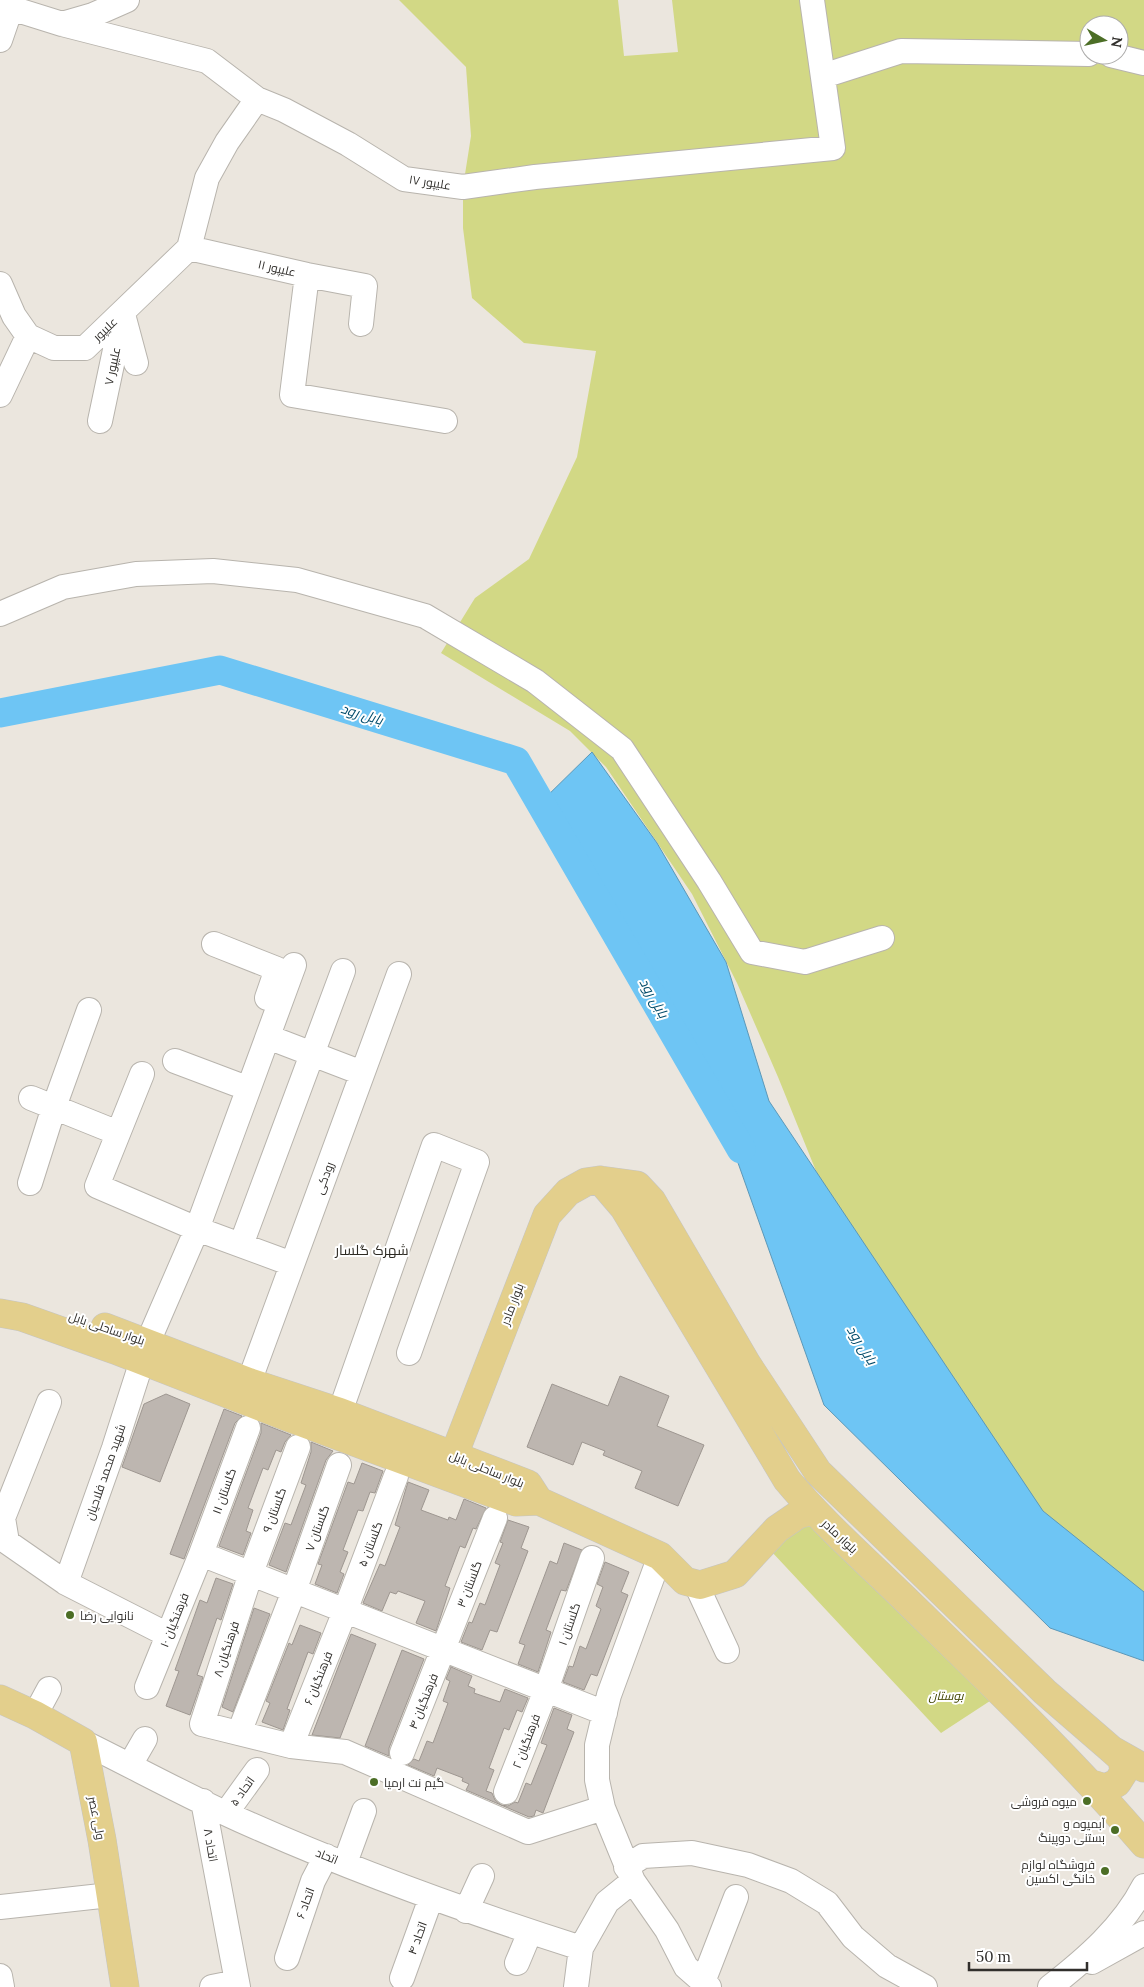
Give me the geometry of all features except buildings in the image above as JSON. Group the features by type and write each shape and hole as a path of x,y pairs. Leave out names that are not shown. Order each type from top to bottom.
{"main road":[{"name":"بلوار مادر","path":"600,1180 624,1208 787,1480 813,1511 833,1528 1092,1784 1144,1844"},
{"name":"بلوار مادر","path":"454,1455 547,1215 568,1192 586,1182 600,1180 637,1185 652,1201 747,1364 818,1472 1045,1692 1112,1750 1144,1768"},
{"name":"بلوار ساحلی بابل","path":"0,1298 27,1300 145,1352 516,1502 539,1501"},
{"name":"بلوار ساحلی بابل","path":"0,1313 22,1317 249,1382 340,1412 528,1484 539,1501"},
{"path":"539,1501 660,1556 685,1580 696,1584 714,1582 735,1574 777,1529 799,1514 813,1511"},
{"path":"0,1699 35,1715 83,1742"},
{"name":"ولی عصر","path":"83,1742 125,1987"},
{"path":"1092,1784 1105,1788 1117,1783 1124,1772 1122,1758 1112,1750"}],"street":[{"path":"62,24 93,15 127,0"},
{"path":"812,0 823,76 900,51 1079,54"},
{"path":"0,40 6,4"},
{"name":"علیپور ۱۷","path":"6,4 62,24 207,61 257,99 284,110 348,144 404,179 463,187 535,177 833,148 823,76"},
{"path":"1129,59 1144,63"},
{"path":"188,248 207,178 227,142 257,99"},
{"name":"علیپور ۱۱","path":"188,248 307,276 365,286 361,324"},
{"name":"علیپور","path":"28,336 54,348 85,348 188,248"},
{"path":"307,276 292,395 445,422"},
{"path":"0,284 14,316 28,336 0,395"},
{"path":"123,312 136,363"},
{"name":"علیپور ۷","path":"100,421 123,312"},
{"path":"0,614 63,587 136,574 213,571 297,580 424,616 534,681 622,749 709,881 752,952 805,962 882,938"},
{"path":"197,1229 192,1208 277,969 214,944"},
{"name":"شهید محمد فلاحیان","path":"66,1583 114,1448 145,1352 197,1229 294,965"},
{"path":"241,1245 343,971"},
{"name":"رودکی","path":"249,1382 399,974"},
{"path":"30,1183 89,1010"},
{"path":"268,1037 362,1073"},
{"path":"175,1061 236,1084"},
{"path":"142,1074 97,1186 197,1229 292,1264"},
{"path":"31,1098 118,1133"},
{"path":"340,1412 434,1145 477,1162 409,1352"},
{"path":"49,1402 3,1518 7,1542 66,1583 168,1635"},
{"name":"گلستان ۱۱","path":"201,1554 248,1428"},
{"name":"گلستان ۹","path":"251,1573 298,1447"},
{"name":"گلستان ۷","path":"239,1733 294,1591 339,1465"},
{"name":"گلستان ۵","path":"345,1611 396,1476"},
{"name":"گلستان ۳","path":"443,1649 494,1518"},
{"path":"201,1554 605,1713"},
{"name":"فرهنگیان ۱۰","path":"147,1687 201,1554"},
{"path":"660,1556 609,1695 597,1745 598,1780 603,1808 630,1874 667,1930 686,1967 706,1985 736,1897"},
{"name":"گلستان ۱","path":"546,1690 592,1558"},
{"name":"فرهنگیان ۸","path":"239,1733 202,1724 251,1573"},
{"path":"696,1584 727,1651"},
{"name":"فرهنگیان ۶","path":"291,1746 345,1611"},
{"name":"فرهنگیان ۴","path":"402,1754 443,1649"},
{"path":"35,1715 49,1689"},
{"name":"فرهنگیان ۲","path":"506,1792 546,1690"},
{"path":"239,1733 291,1746 345,1752 528,1832 603,1808"},
{"path":"130,1765 144,1739"},
{"name":"اتحاد","path":"83,1742 226,1813 335,1860 466,1911 581,1948"},
{"name":"اتحاد ۵","path":"226,1813 257,1770"},
{"name":"اتحاد ۸","path":"203,1801 237,1985"},
{"name":"اتحاد ۶","path":"287,1958 313,1881 335,1860 364,1811"},
{"path":"576,1987 581,1948 607,1902 643,1856 692,1854 748,1865 791,1881 827,1903 854,1937 887,1966 925,1987"},
{"path":"466,1911 482,1876"},
{"path":"1055,1983 1103,1941 1123,1919 1144,1886"},
{"path":"0,1907 110,1895"},
{"name":"اتحاد ۴","path":"402,1978 431,1898"},
{"path":"517,1963 530,1932"},
{"path":"1055,1983 1144,1933"},
{"path":"0,1976 2,1987"},
{"path":"212,1987 237,1985"}],"green space":[{"path":"399,0 618,0 624,56 678,52 672,0 1144,0 1144,1592 1077,1541 975,1451 835,1218 778,1077 737,983 692,894 606,767 570,731 441,653 475,598 529,559 577,457 596,351 524,343 472,298 463,228 463,187 471,136 466,67"},
{"name":"بوستان","path":"814,1526 993,1699 941,1733 771,1551 794,1527"}],"water":[{"path":"592,752 657,843 726,962 769,1101 1043,1511 1144,1592 1144,1661 1050,1628 824,1405 721,1115 540,803"}],"waterway":[{"name":"بابل رود","path":"0,713 220,670 516,761 741,1149"}],"place":[{"name":"نانوایی رضا","path":"70,1615"},
{"name":"گیم نت ارمیا","path":"374,1782"},
{"name":"میوه فروشی","path":"1087,1801"},
{"name":"آبمیوه و بستنی دوپینگ","path":"1115,1830"},
{"name":"فروشگاه لوازم خانگی اکسین","path":"1105,1871"}],"district":[{"name":"شهرک گلسار","path":"372,1250"}]}
